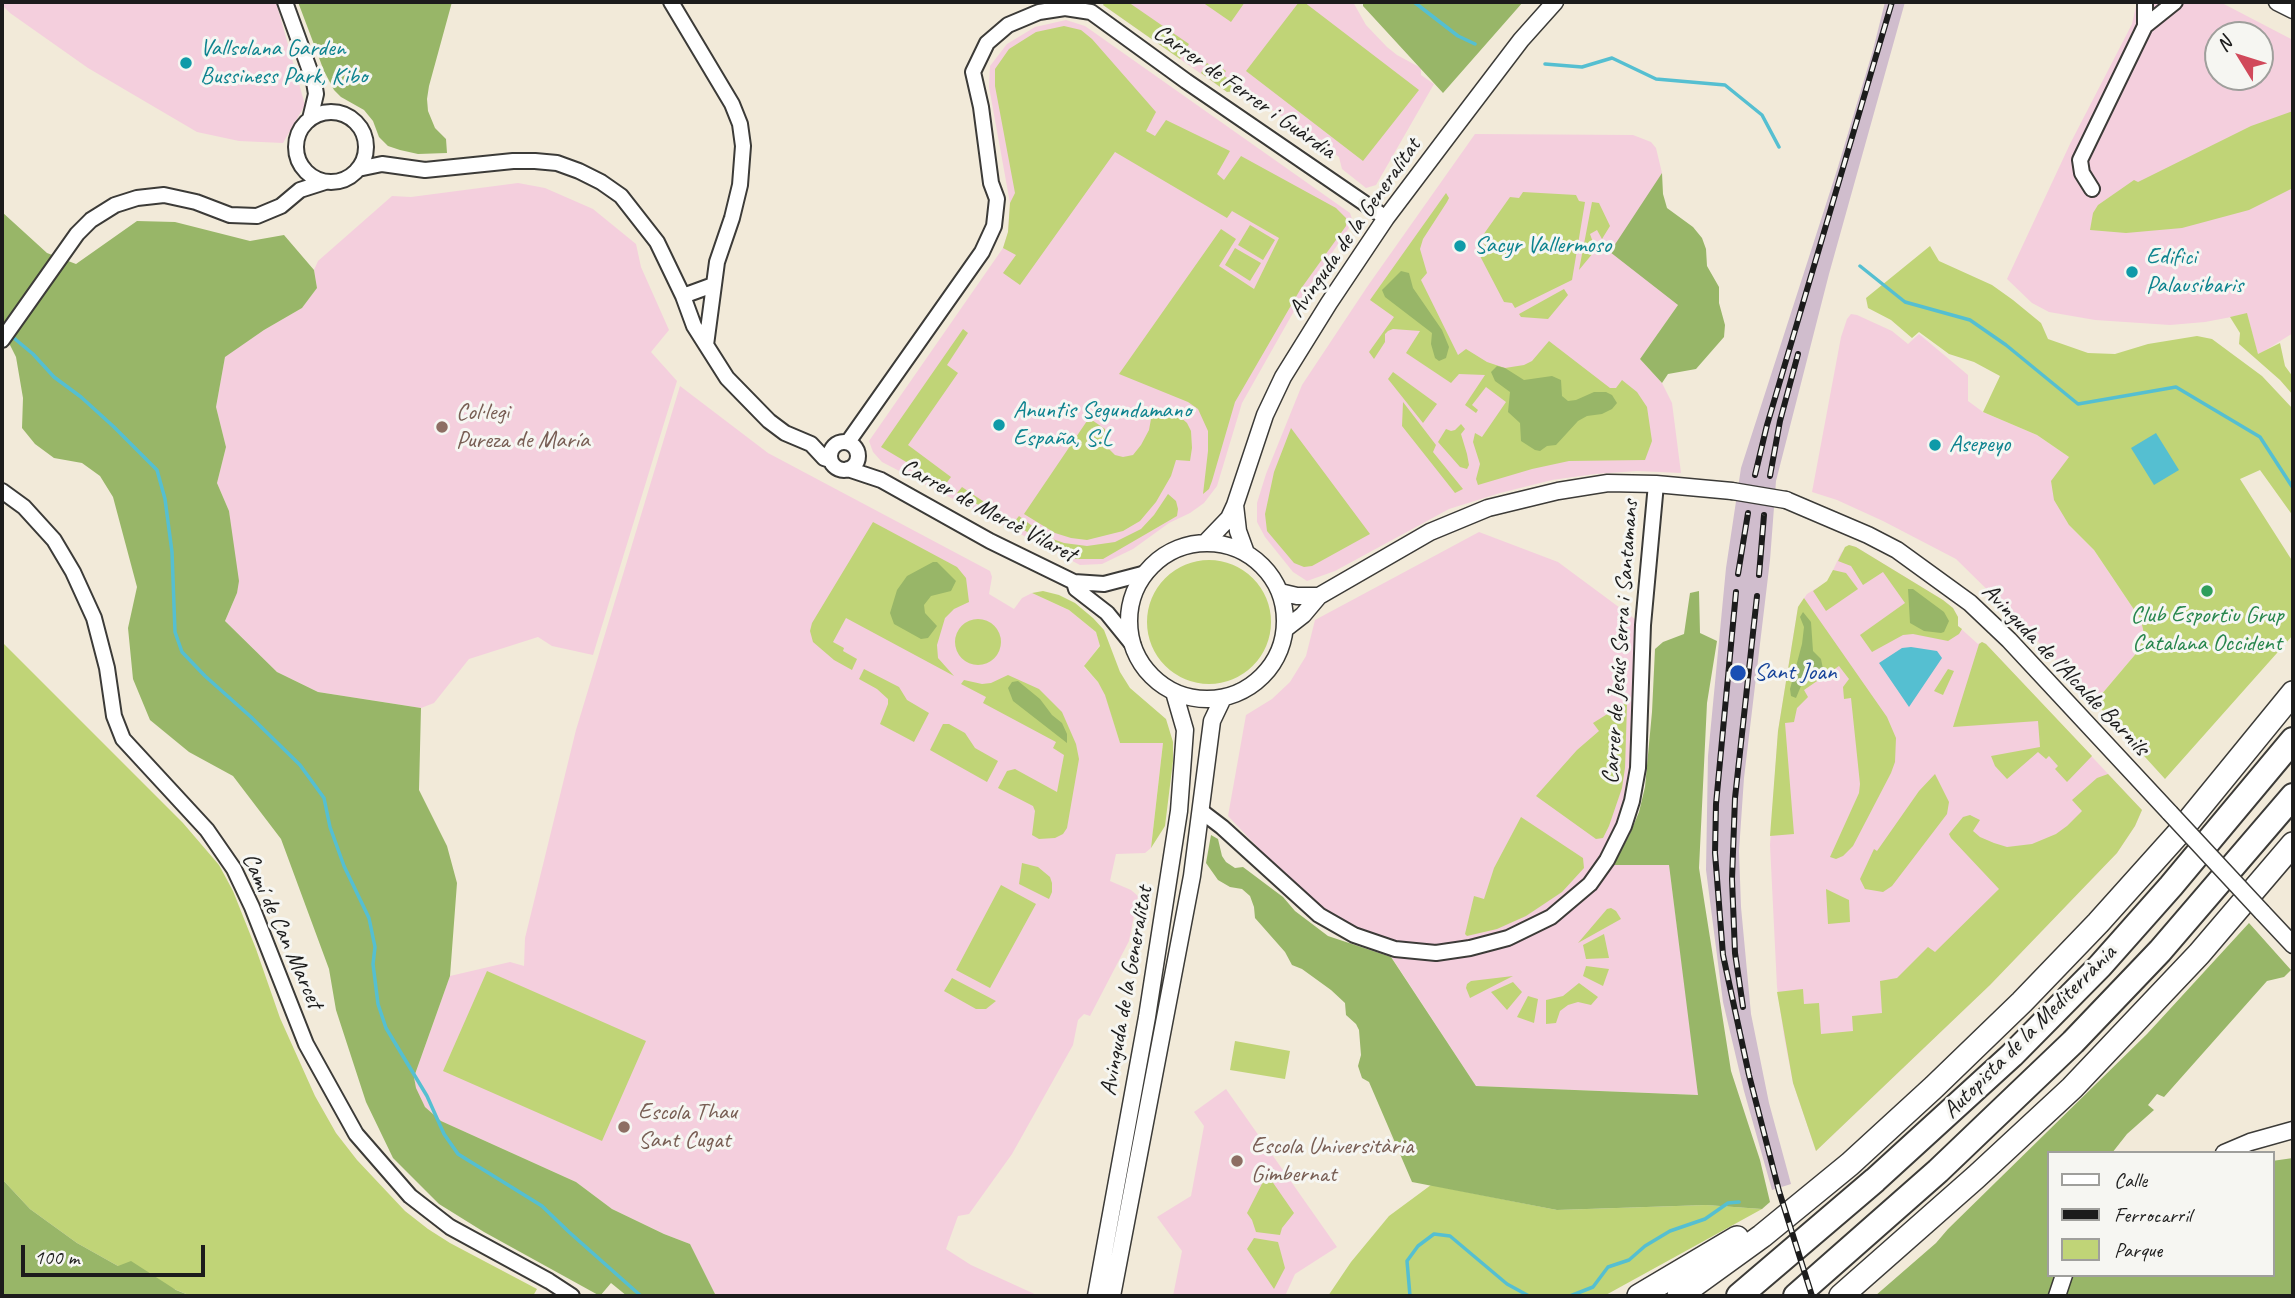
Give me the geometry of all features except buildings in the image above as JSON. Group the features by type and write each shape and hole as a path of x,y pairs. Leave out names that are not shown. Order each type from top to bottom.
{"highway":[{"path":"2177,835 2293,674"},
{"path":"1679,1296 1811,1197 1934,1087 2054,970 2177,835 2293,693"},
{"name":"Autopista de la Mediterrània","path":"1739,1296 1894,1163 2022,1045 2100,966 2293,740"},
{"name":"Autopista de la Mediterrània","path":"1796,1296 1965,1147 2073,1042 2160,951 2293,796"},
{"path":"1841,1296 2072,1088 2199,954 2293,844"},
{"path":"2273,869 2293,851"},
{"path":"1639,1296 1773,1214 1860,1149 1934,1087"},
{"path":"1855,1296 1890,1264 1948,1202"}],"street":[{"path":"285,2 321,96 340,113 352,119 358,125 365,141 395,165"},
{"path":"671,2 732,104 740,124 743,146 740,185 717,262 706,345"},
{"name":"Avinguda de la Generalitat","path":"1205,543 1222,527 1235,505 1258,431 1283,377 1329,303 1386,218 1521,40 1555,2"},
{"path":"2145,2 2145,26"},
{"path":"2092,189 2082,173 2080,160 2145,26 2175,2"},
{"path":"2277,2 2293,10"},
{"name":"Carrer de Ferrer i Guàrdia","path":"841,444 982,252 994,226 997,199 991,183 981,107 973,72 987,43 1008,24 1040,12 1065,8 1091,12 1186,81 1386,218"},
{"path":"310,119 316,94 314,82"},
{"path":"290,198 296,190 299,164 297,137 303,125 326,113 340,113"},
{"path":"358,169 365,156 365,141"},
{"path":"2,340 72,240 91,220 104,211 137,198 164,195 244,217 268,213 308,187 343,180 358,169 382,164 425,170 513,161 557,163 601,182 621,196 637,214 657,242 694,326 706,345 727,378 767,419 785,433 811,444 855,447 858,455 855,464 848,470 836,468 811,444"},
{"path":"299,164 312,177 325,182"},
{"path":"683,296 713,285"},
{"path":"830,460 830,452 841,444"},
{"name":"Carrer de Mercè Vilaret","path":"858,455 881,480"},
{"name":"Carrer de Mercè Vilaret","path":"848,470 881,480 990,541 1074,582 1104,584 1146,573"},
{"name":"Avinguda de l'Alcalde Barnils","path":"1285,629 1303,615 1319,596 1430,532 1488,508 1558,491 1608,483 1732,491 1786,500 1891,547 1970,603 2001,632 2293,946"},
{"name":"Carrer de Jesús Serra i Santamans","path":"1201,811 1319,915 1354,935 1395,949 1436,953 1470,948 1508,938 1551,917 1590,884 1607,860 1632,801 1638,768 1643,625 1656,484"},
{"name":"Camí de Can Marcet","path":"2,491 24,507 54,540 73,572 93,618 107,668 114,716 123,739 207,830 234,869 252,907 306,1044 356,1135 410,1196 450,1227 572,1296"},
{"name":"Avinguda de la Generalitat","path":"1235,505 1238,531 1246,553"},
{"path":"1205,543 1222,544 1246,553 1266,569 1280,592 1286,614 1279,653 1266,673 1247,689 1223,698 1198,699 1174,692 1160,684 1141,664 1129,629 1133,595 1146,573 1160,559 1176,549 1205,543"},
{"name":"Carrer de Mercè Vilaret","path":"1074,582 1076,589 1107,613 1133,645"},
{"path":"1280,592 1297,596 1319,596"},
{"name":"Avinguda de la Generalitat","path":"1096,1296 1147,1017 1179,811 1185,730 1174,692"},
{"name":"Avinguda de la Generalitat","path":"1112,1296 1192,876 1212,721 1223,698"},
{"path":"2229,1151 2293,1129"},
{"path":"2057,1296 2063,1277"}],"shaded area":[{"path":"2,2 276,2 305,105 283,143 239,141 197,132 88,68 10,13"},
{"path":"1105,2 1353,2 1366,25 1387,47 1421,68 1421,75 1434,84 1376,185 1366,188 1342,169 1339,157 1244,90 1227,92 1103,5"},
{"path":"1885,2 1905,2 1829,274 1776,481 1770,560 1744,778 1739,851 1741,907 1751,1014 1769,1103 1791,1184 1772,1190 1744,1091 1723,1002 1706,870 1708,756 1726,568 1741,468 1837,170"},
{"path":"2137,2 2220,2 2256,21 2204,21 2204,91 2274,91 2274,30 2293,40 2293,333 2258,355 2247,314 2170,325 2095,320 2049,312 2032,303 2007,279 2070,144 2132,24"},
{"path":"1066,20 1085,26 1350,213 1353,222 1302,297 1242,403 1217,486 1204,503 1190,513 1169,523 1133,549 1102,564 1080,565 882,462 873,452 869,441 1003,248 1008,232 1010,203 989,87 990,66 1007,44 1035,27"},
{"path":"1475,134 1633,135 1651,142 1656,148 1662,173 1654,188 1678,305 1640,359 1662,383 1672,403 1681,473 1637,471 1595,474 1552,480 1500,493 1449,509 1335,571 1307,581 1293,572 1265,537 1257,522 1257,503 1266,474 1302,385"},
{"name":"Col·legi Pureza de María","path":"518,183 545,188 593,209 636,244 641,267 669,330 651,352 677,381 593,655 552,646 538,637 469,659 434,703 421,708 318,692 277,672 225,621 237,593 229,511 217,483 226,447 216,407 225,356 302,308 317,288 314,270 318,261 392,196 411,197"},
{"path":"1851,314 1892,331 1908,344 1919,334 1968,375 1968,401 1983,412 2037,435 2069,457 2069,525 2094,550 2141,620 2144,634 2139,650 2095,702 1956,559 1883,521 1812,492 1841,337"},
{"path":"680,386 768,453 990,571 992,577 989,594 1014,609 1022,598 1032,593 1069,610 1096,632 1100,645 1084,667 1105,693 1120,743 1163,743 1151,848 1145,853 1116,854 1110,881 1138,896 1129,941 1090,1016 1084,1014 1078,1020 1073,1045 1012,1154 969,1214 958,1216 946,1249 971,1265 1039,1296 716,1296 690,1244 612,1209 576,1182 441,1121 425,1107 417,1094 414,1077 450,976 510,962 524,966 525,938 576,730"},
{"path":"1479,532 1558,562 1643,625 1638,768 1604,865 1669,865 1699,1095 1476,1086 1381,941 1340,923 1305,897 1228,816 1246,715 1272,699 1290,682 1306,656 1315,620"},
{"path":"1849,545 1953,608 1958,617 1958,626 1978,644 1986,644 2142,810 2117,853 1990,985 1816,1151 1793,1083 1784,1036 1777,987 1770,845 1778,731 1798,607 1807,594 1828,581 1841,553"},
{"name":"Escola Universitària Gimbernat","path":"1226,1089 1337,1247 1295,1274 1285,1296 1173,1296 1182,1251 1157,1217 1191,1196 1204,1126 1194,1112"}],"green space":[{"path":"298,2 452,2 427,99 428,111 435,128 446,139 447,153 418,154 400,150 388,146 379,137 373,121 364,110 334,90"},
{"path":"1105,2 1128,2 1189,44 1180,59 1103,5"},
{"path":"1202,2 1245,2 1231,22"},
{"path":"1299,2 1304,2 1419,90 1363,161 1246,71"},
{"path":"1363,2 1523,2 1443,93 1363,6"},
{"path":"1064,26 1081,30 1092,39 1156,112 1146,131 1155,136 1166,120 1230,151 1217,174 1224,180 1241,156 1336,208 1346,218 1346,226 1300,290 1235,402 1212,481 1203,494 1208,431 1198,409 1188,402 1119,374 1221,229 1236,239 1219,266 1254,289 1279,238 1232,211 1227,218 1115,152 1020,285 1003,273 1016,255 1003,248 1008,232 1010,203 1015,193 995,86 995,69 1009,49 1036,32"},
{"path":"1207,63 1220,72 1223,69 1226,71 1223,75 1244,90 1227,92 1201,73"},
{"path":"2293,111 2293,188 2249,210 2182,228 2126,233 2090,230 2093,213 2098,205 2134,180 2138,182 2251,126"},
{"path":"1662,173 1667,208 1693,227 1702,238 1707,266 1719,287 1719,303 1725,325 1724,337 1696,369 1668,374 1662,383 1640,359 1678,305 1610,252"},
{"path":"1523,192 1576,195 1579,201 1585,202 1572,280 1515,308 1512,303 1504,302 1480,256 1486,248 1481,238 1510,197 1519,198"},
{"path":"1446,193 1449,198 1423,239 1420,249 1427,273 1421,280 1458,355 1466,349 1487,362 1505,368 1532,361 1549,341 1610,388 1616,388 1622,380 1637,392 1647,407 1652,441 1645,460 1569,461 1478,485 1476,479 1480,464 1473,442 1475,433 1482,437 1506,402 1486,387 1472,405 1478,410 1476,413 1465,405 1485,375 1459,374 1451,383 1406,353 1420,331 1388,331 1385,334 1385,342 1374,359 1369,352 1394,317 1370,300"},
{"path":"1592,202 1599,203 1610,226 1602,239 1597,230 1590,234 1595,248 1579,270"},
{"path":"2,212 47,253 76,264 137,221 175,222 250,241 284,235 314,270 317,288 302,308 225,357 216,407 226,447 217,483 229,511 239,581 225,621 277,672 318,692 421,708 419,790 447,846 457,883 450,976 414,1077 425,1107 441,1121 576,1182 612,1209 690,1244 716,1296 627,1296 611,1283 600,1296 439,1204 393,1158 366,1102 336,1010 329,969 281,839 233,776 189,752 150,720 133,679 128,628 137,587 113,497 100,476 82,463 54,458 35,444 22,428 23,398 16,357 2,333"},
{"path":"1250,225 1275,240 1263,260 1238,245"},
{"path":"1930,246 1939,261 1992,285 2013,300 2041,323 2048,339 2088,353 2115,354 2148,344 2197,336 2212,339 2262,376 2293,409 2293,516 2260,470 2240,479 2293,562 2293,635 2165,779 2095,702 2139,650 2144,634 2141,620 2094,550 2069,525 2054,500 2051,481 2069,457 2037,435 1983,412 2000,376 1974,362 1949,354 1919,332 1912,338 1891,320 1868,308 1866,298"},
{"path":"1235,248 1261,263 1250,281 1225,265"},
{"path":"1401,271 1409,273 1413,288 1442,330 1449,347 1446,358 1439,361 1435,358 1431,344 1432,333 1385,297 1382,290"},
{"path":"1564,289 1568,295 1548,319 1521,317 1519,314"},
{"path":"2247,313 2258,354 2280,343 2285,366 2293,377 2293,395 2239,344 2240,333 2230,317"},
{"path":"963,329 968,333 947,365 958,373 908,445 951,477 945,485 881,447"},
{"path":"1497,366 1524,380 1552,376 1561,380 1562,396 1568,401 1594,392 1606,392 1612,395 1617,403 1602,414 1587,416 1578,421 1556,445 1547,446 1540,451 1535,450 1521,441 1520,423 1508,412 1510,392 1495,381 1491,372"},
{"path":"1393,372 1437,404 1423,423 1388,379"},
{"path":"1403,402 1436,445 1433,452 1463,489 1455,493 1402,426"},
{"path":"1149,408 1178,415 1187,423 1191,431 1192,448 1190,461 1176,460 1171,476 1156,502 1140,521 1123,531 1087,540 1055,533 1024,514 1089,418 1105,429 1108,448 1115,455 1123,457 1133,455 1149,430"},
{"path":"1461,424 1465,429 1461,434 1469,465 1467,469 1460,467 1438,442 1446,429 1455,430"},
{"path":"1291,428 1370,534 1312,566 1304,567 1294,563 1267,531 1265,514 1274,472"},
{"path":"962,487 1014,522 1019,516 1047,537 1064,543 1087,546 1115,542 1141,529 1168,494 1176,501 1178,509 1177,516 1103,559 1076,559 957,493"},
{"path":"873,522 957,567 966,578 969,602 954,609 945,618 937,645 938,658 954,676 846,618 833,642 857,659 852,670 834,660 813,642 810,631 812,623"},
{"path":"1849,545 1953,608 1958,617 1958,626 1962,629 1959,634 1948,641 1913,634 1903,635 1872,652 1860,635 1905,603 1883,572 1863,585 1851,566 1838,561 1845,547"},
{"path":"1209,560 1233,564 1253,578 1267,598 1271,622 1267,646 1253,666 1233,680 1209,684 1185,680 1165,666 1151,646 1147,622 1151,598 1165,578 1185,564"},
{"path":"937,562 956,581 951,591 931,596 924,605 925,613 937,626 928,638 921,639 894,624 890,613 897,590 907,576"},
{"path":"1833,570 1846,573 1858,589 1826,611 1813,591 1827,581"},
{"path":"1908,589 1913,589 1944,612 1949,621 1944,632 1924,631 1910,623"},
{"path":"1043,591 1075,603 1093,618 1104,630 1120,672 1130,688 1166,719 1173,742 1173,761 1165,826 1151,848 1163,743 1120,743 1105,695 1084,666 1100,646 1096,632 1069,610 1032,593"},
{"path":"1699,591 1700,633 1717,641 1707,703 1699,868 1731,1071 1760,1160 1770,1202 1762,1209 1706,1205 1557,1210 1412,1182 1369,1082 1362,1078 1358,1066 1361,1055 1359,1030 1346,1015 1345,1003 1302,969 1292,965 1285,952 1255,918 1250,896 1242,889 1230,887 1218,880 1206,863 1211,835 1218,839 1226,862 1235,868 1243,867 1328,936 1391,957 1476,1086 1698,1095 1669,865 1613,865 1639,812 1645,787 1655,649 1663,642 1684,634 1690,593"},
{"path":"1804,598 1887,717 1896,738 1895,762 1891,773 1853,846 1836,859 1830,857 1859,793 1860,784 1851,698 1844,699 1843,687 1849,679 1839,666 1804,690 1808,697 1797,708 1794,722 1785,723 1794,834 1770,836 1778,731 1798,607"},
{"path":"1803,612 1811,622 1813,651 1821,659 1823,669 1801,686 1796,698 1791,696 1790,689 1802,644 1804,627 1800,617"},
{"path":"978,619 995,625 1001,642 995,659 978,665 961,659 955,642 961,625"},
{"path":"2,642 183,823 219,865 233,891 280,1018 315,1096 336,1133 357,1160 405,1211 428,1229 537,1289 533,1296 191,1296 118,1266 77,1243 30,1209 2,1179"},
{"path":"1982,642 2092,756 2067,782 2055,769 2058,766 2049,756 2046,759 2038,752 2007,779 1995,766 1991,756 2040,747 2038,721 1953,727 1979,644"},
{"path":"864,669 899,687 907,700 929,713 914,742 880,724 888,699 859,679"},
{"path":"1948,669 1954,671 1943,695 1934,691"},
{"path":"1008,675 1039,689 1062,712 1076,744 1079,759 1067,828 1055,838 1039,839 1032,835 1035,811 1033,806 998,788 1007,771 1015,769 1057,792 1064,755 1053,748 1056,742 983,703 986,697 961,684 964,680 991,683"},
{"path":"1018,681 1040,699 1062,723 1067,734 1067,743 1013,701 1008,688 1012,682"},
{"path":"1625,703 1625,768 1622,788 1603,838 1596,839 1536,796 1577,750 1599,731 1593,723"},
{"path":"943,724 949,724 965,733 975,748 998,761 987,782 930,750"},
{"path":"1935,774 1949,802 1947,814 1892,886 1883,892 1865,889 1860,879 1874,849 1877,851 1919,791"},
{"path":"2108,774 2142,810 2117,853 1990,985 1816,1151 1793,1083 1777,992 1803,989 1804,1004 1819,1003 1821,1034 1853,1031 1852,1016 1882,1013 1880,981 1897,978 1928,947 1935,952 1999,889 1949,834 1963,817 1970,815 1980,820 1973,831 1994,843 2007,847 2032,844 2067,826 2082,811 2072,800 2097,778"},
{"path":"1521,817 1583,858 1584,868 1562,892 1526,916 1497,929 1467,936 1465,934 1474,896 1484,899 1494,868"},
{"path":"1022,863 1038,867 1050,877 1052,892 1049,899 1019,884"},
{"path":"1001,885 1036,904 990,988 956,970"},
{"path":"1826,889 1849,900 1850,922 1828,924"},
{"path":"1611,908 1621,919 1578,943 1607,909"},
{"path":"2249,923 2291,970 2284,977 2267,981 2164,1097 2157,1094 2148,1105 2154,1110 2127,1134 2114,1151 2046,1151 2046,1277 2274,1277 2274,1161 2293,1158 2293,1296 1875,1296 1936,1243 2147,1034"},
{"path":"1604,934 1609,958 1586,959 1583,945"},
{"path":"1586,966 1609,969 1603,986 1583,976"},
{"path":"487,971 646,1041 602,1141 443,1071"},
{"path":"1513,976 1470,998 1466,988 1471,981"},
{"path":"952,978 996,1001 986,1009 976,1009 944,991"},
{"path":"1513,982 1522,992 1507,1010 1491,992"},
{"path":"1579,983 1598,997 1591,1005 1578,1002 1568,1005 1560,1011 1556,1023 1546,1024 1546,1000 1563,996"},
{"path":"1528,996 1538,999 1534,1023 1517,1017"},
{"path":"1235,1041 1290,1051 1285,1079 1230,1070"},
{"path":"1267,1174 1294,1213 1280,1235 1256,1232 1247,1213"},
{"path":"2,1179 30,1209 77,1243 118,1266 131,1261 176,1290 191,1296 2,1296"},
{"path":"1431,1185 1557,1210 1706,1205 1762,1209 1604,1296 1328,1296 1351,1262 1389,1216"},
{"path":"1254,1238 1278,1242 1285,1268 1274,1289 1247,1249"}],"water":[{"path":"2156,433 2179,470 2154,485 2131,448"},
{"path":"1902,648 1937,651 1942,658 1909,707 1879,663"}],"waterway":[{"path":"1414,2 1458,36 1475,44"},
{"path":"1545,64 1582,67 1612,58 1656,79 1725,85 1762,115 1779,147"},
{"path":"1860,266 1905,302 1970,320 2006,345 2078,404 2176,387 2260,437 2293,488"},
{"path":"9,334 33,354 54,377 114,427 157,470 165,499 172,552 175,632 182,652 300,765 324,798 330,827 344,866 369,918 375,947 373,964 378,1004 386,1028 427,1096 444,1134 458,1154 542,1206 641,1296"},
{"path":"1570,1296 1593,1287 1608,1267 1629,1260 1645,1246 1670,1231 1705,1219 1728,1203 1739,1202"},
{"path":"1410,1296 1407,1261 1418,1246 1434,1234 1450,1236 1507,1284 1529,1296"}],"railway":[{"path":"1755,475 1767,425 1892,2"},
{"path":"1770,476 1780,421 1798,354"},
{"path":"1738,574 1748,513"},
{"path":"1759,575 1764,515"},
{"path":"1736,592 1716,804 1715,853 1723,955 1749,1075 1779,1191 1812,1296"},
{"path":"1743,1007 1735,953 1732,879 1735,798 1757,596"}],"place":[{"name":"Vallsolana Garden Bussiness Park, Kibo","path":"186,63"},
{"name":"Sacyr Vallermoso","path":"1460,246"},
{"name":"Edifici Palausibaris","path":"2132,272"},
{"name":"Anuntis Segundamano España, S.L","path":"999,425"},
{"name":"Col·legi Pureza de María","path":"442,427"},
{"name":"Asepeyo","path":"1935,445"},
{"name":"Club Esportiu Grup Catalana Occident","path":"2207,591"},
{"name":"Sant Joan","path":"1738,673"},
{"name":"Escola Thau Sant Cugat","path":"624,1127"},
{"name":"Escola Universitària Gimbernat","path":"1237,1161"}]}
